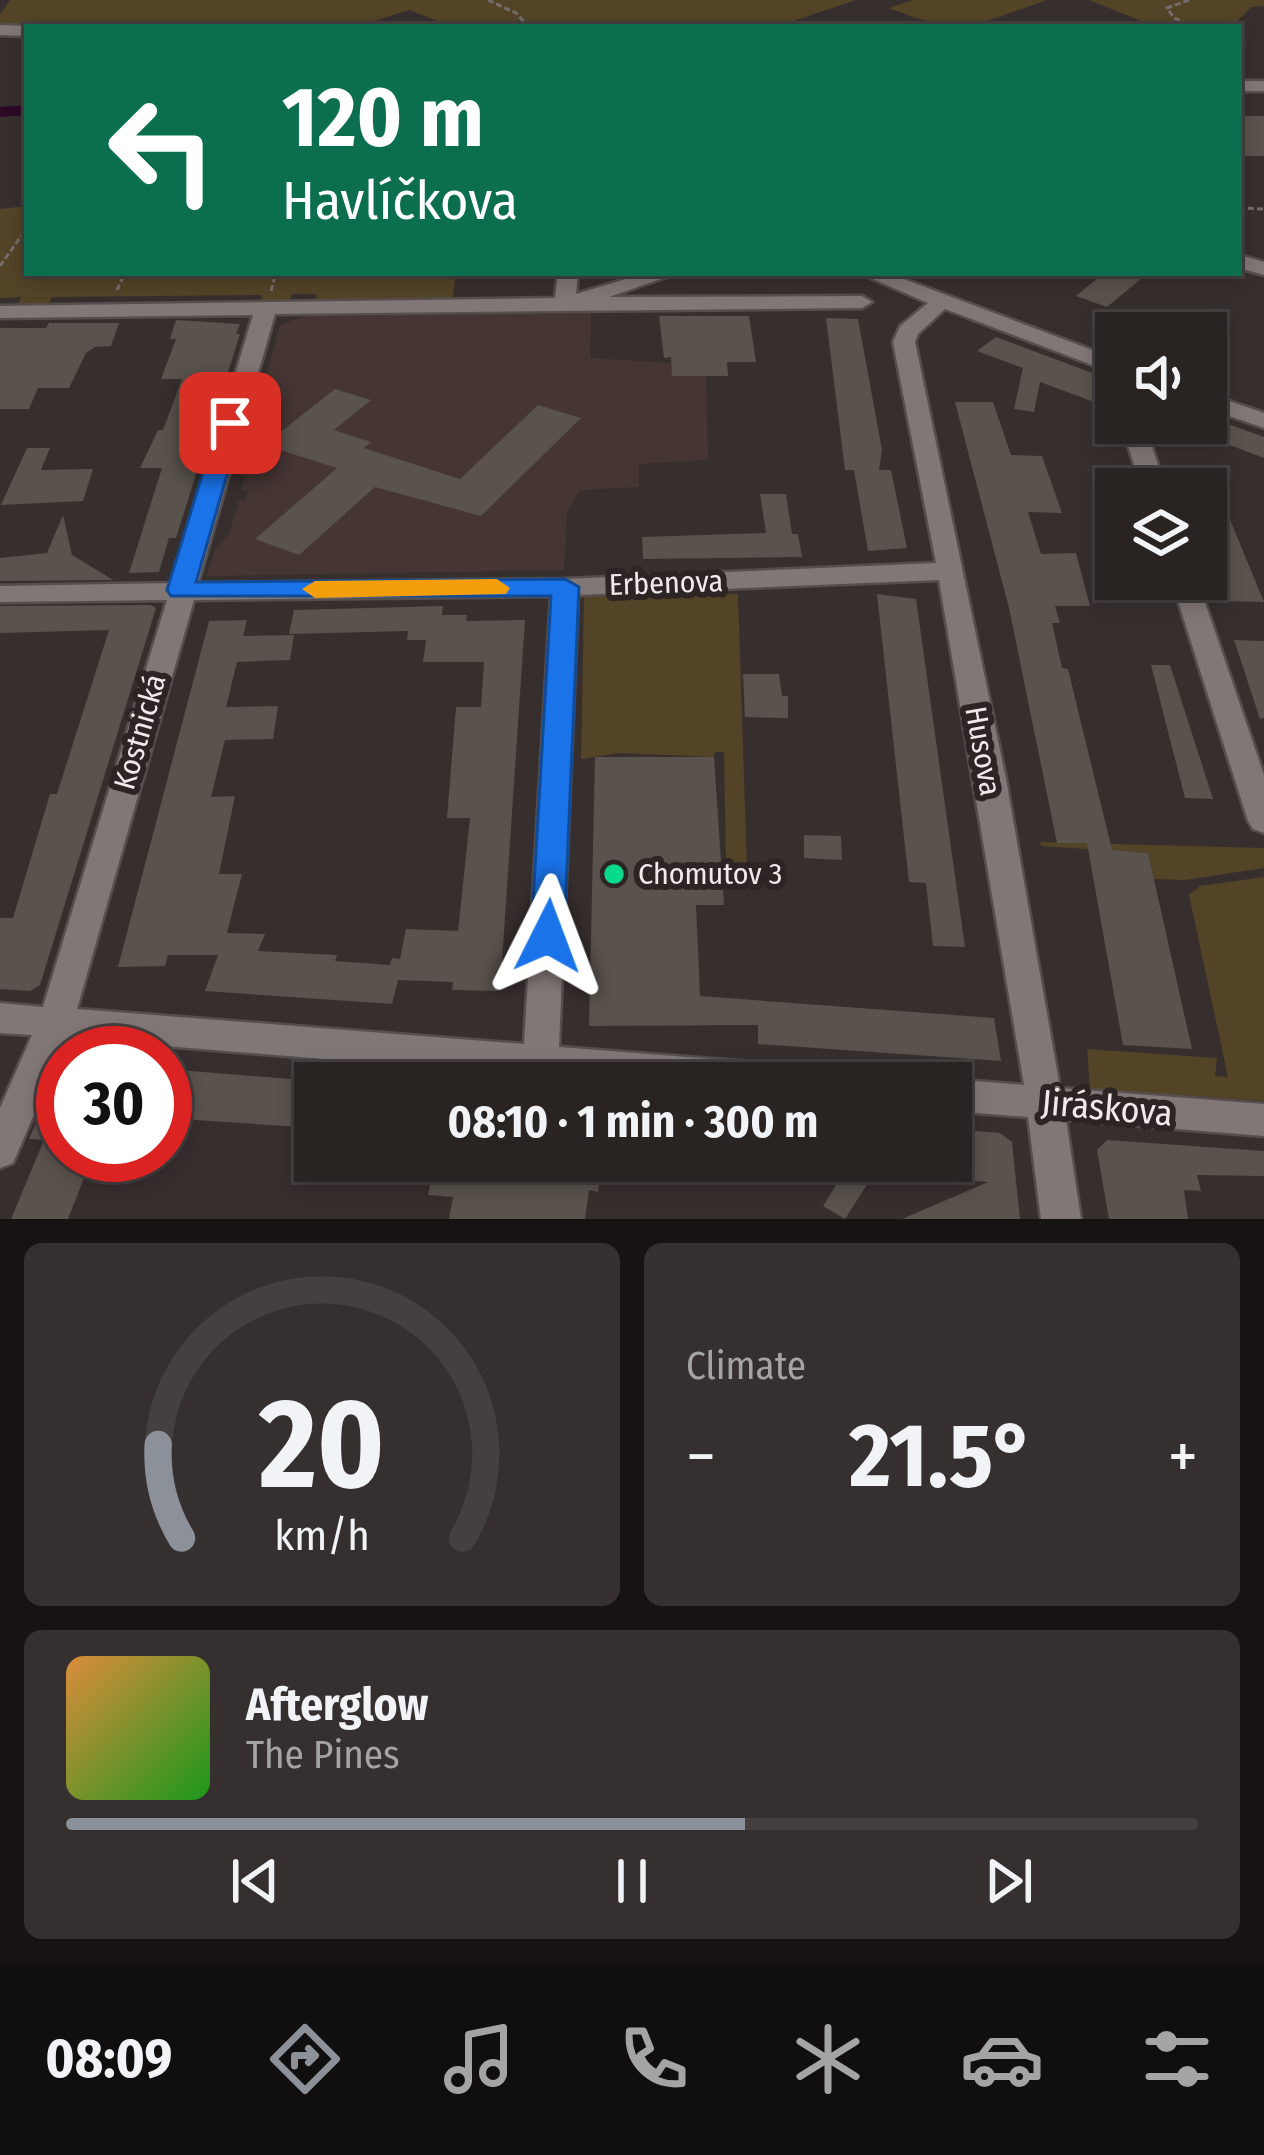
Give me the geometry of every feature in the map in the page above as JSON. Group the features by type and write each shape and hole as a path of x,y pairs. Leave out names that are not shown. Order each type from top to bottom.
{"street":[{"path":"565,304 568,276"},
{"path":"565,304 658,276"},
{"path":"877,276 1095,359"},
{"name":"Husova","path":"942,301 908,331 904,342 951,572 1046,1102 1061,1219"},
{"path":"0,312 862,302"},
{"name":"Kostnická","path":"0,1151 56,1022 266,308"},
{"path":"1227,408 1264,421"},
{"name":"Erbenova","path":"541,1059 565,587 951,572"},
{"path":"0,594 565,587"},
{"path":"1191,600 1264,821"},
{"path":"0,1018 575,1062"},
{"name":"Jiráskova","path":"972,1097 1264,1120"}],"path":[{"path":"488,0 516,13 526,24"},
{"path":"1188,24 1174,18 1167,8 1190,0"},
{"path":"0,266 24,232"}],"shaded area":[{"path":"10,0 856,0 785,24 445,24 409,10 365,24 0,26 0,14"},
{"path":"913,0 1047,0 973,24 935,23 889,8"},
{"path":"1089,0 1264,0 1264,6 1251,7 1235,24 1149,24"},
{"path":"24,206 24,276 456,276 452,301 317,302 316,294 292,294 290,301 261,301 262,295 52,297 48,304 18,304 21,297 0,298 0,209"},
{"path":"591,313 590,358 706,365 708,460 639,464 639,487 580,490 567,512 564,570 207,576 215,549 229,534 239,501 246,500 248,491 241,490 244,479 238,460 245,436 250,435 280,325 304,316"},
{"path":"738,594 747,869 726,869 724,752 715,752 714,757 620,753 581,759 584,596"},
{"path":"1040,842 1264,848 1264,868 1185,880 1154,879 1148,853 1041,846"},
{"path":"1264,877 1264,1101 1090,1089 1087,1049 1217,1058 1215,1076 1228,1077 1189,895 1200,886"}],"building":[{"path":"1242,116 1264,116 1264,156 1242,156"},
{"path":"1100,276 1144,276 1107,307 1076,296"},
{"path":"659,316 749,316 756,362 727,362 728,376 672,376 671,357 664,358"},
{"path":"826,318 858,319 882,450 879,470 891,470 907,548 868,551 854,470 845,470"},
{"path":"176,320 240,324 236,334 240,334 176,538 169,538 159,572 129,573 162,468 140,468 158,430 163,430 182,379 161,379 176,339 170,339"},
{"path":"49,323 119,323 111,346 86,353 69,388 38,388 29,409 0,409 0,328 46,328"},
{"path":"996,337 1095,374 1095,401 1040,382 1034,412 1014,409 1023,368 977,351"},
{"path":"335,389 371,400 334,430 371,442 364,448 460,479 538,405 581,418 481,516 375,487 299,555 255,539 337,468 264,445"},
{"path":"955,402 993,402 1011,455 1042,456 1062,513 1028,512 1041,554 1076,553 1090,606 1055,606 1060,623 1052,623 1062,668 1068,669 1112,850 1148,853 1192,1049 1123,1045 1087,843 1057,843 1009,608"},
{"path":"1227,424 1264,437 1264,458 1227,444"},
{"path":"27,448 50,448 41,470 93,469 83,501 1,505"},
{"path":"760,494 786,494 792,534 798,534 802,557 643,559 642,537 766,533"},
{"path":"1227,512 1264,602 1227,600"},
{"path":"63,515 72,555 113,580 0,581 0,558 47,553"},
{"path":"877,594 916,599 965,947 933,946 926,883 909,882"},
{"path":"0,606 156,608 40,985 30,991 0,989 0,918 13,918 50,794 57,794 109,630 0,633"},
{"path":"443,606 442,615 467,615 466,621 525,620 500,991 452,990 453,982 398,980 392,1004 205,991 218,955 168,955 165,966 118,967 209,621 247,620 243,636 294,635 290,660 237,662 226,707 278,706 273,739 225,740 211,797 235,796 219,874 242,874 227,933 265,934 258,951 337,955 335,961 390,965 392,958 400,959 406,929 458,931 470,818 447,818 456,707 481,707 484,662 423,662 426,640 407,640 408,631 289,634 294,610"},
{"path":"1234,640 1264,641 1264,718 1260,719"},
{"path":"1151,665 1170,665 1213,799 1185,798"},
{"path":"743,674 779,674 782,696 788,696 788,718 745,717"},
{"path":"595,757 714,757 724,905 696,905 700,996 994,1018 1001,1061 758,1044 758,1025 589,1026"},
{"path":"804,835 841,836 842,860 804,858"},
{"path":"192,1071 294,1079 294,1127 192,1120"},
{"path":"972,1131 1000,1133 1012,1142 1020,1219 902,1219 988,1182 972,1181"},
{"path":"1107,1140 1264,1151 1264,1176 1197,1175 1201,1191 1184,1190 1188,1219 1109,1219 1097,1150"},
{"path":"36,1159 36,1182 82,1182 68,1219 11,1219"},
{"path":"431,1182 599,1182 598,1192 589,1190 585,1219 449,1219 453,1197 428,1195"},
{"path":"838,1182 869,1182 845,1219 823,1206"}],"waterway":[{"path":"0,112 24,110"}],"slow traffic":[{"path":"315,589 497,588"}],"place":[{"name":"Chomutov 3","path":"614,874"}],"route":[{"path":"230,423 180,590 565,587 548,936"}]}
